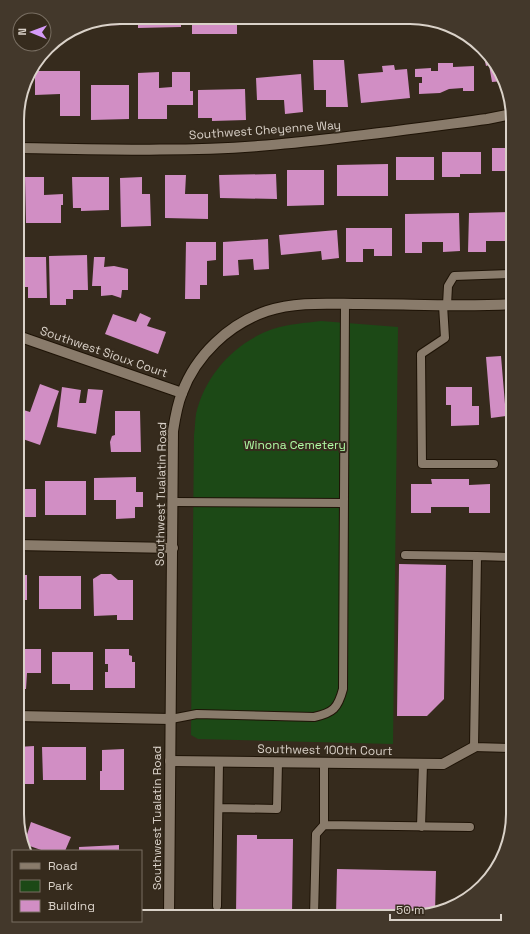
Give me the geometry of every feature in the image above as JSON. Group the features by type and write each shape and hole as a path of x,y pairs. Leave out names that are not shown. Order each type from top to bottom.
{"street":[{"name":"Southwest Cheyenne Way","path":"24,148 172,150 257,146 325,140 506,115"},
{"name":"Southwest Tualatin Road","path":"169,910 173,431 182,393 194,369 204,355 221,338 240,324 267,311 280,308 318,304 506,304"},
{"name":"Southwest Sioux Court","path":"24,338 182,393"},
{"path":"24,546 173,548"},
{"path":"24,716 171,719"},
{"name":"Southwest 100th Court","path":"170,761 443,764 474,747"}],"lane":[{"path":"494,464 422,464 421,354 445,338 445,305 448,286 454,276 506,274"},
{"path":"171,719 197,714 314,717 323,715 333,710 340,701 343,689 345,304"},
{"path":"173,502 344,503"},
{"path":"405,555 506,557"},
{"path":"477,556 474,747 506,748"},
{"path":"217,906 219,762"},
{"path":"218,808 277,809 278,762"},
{"path":"314,910 316,834 324,825 324,763"},
{"path":"421,827 423,764"},
{"path":"324,825 470,828"}],"green space":[{"name":"Winona Cemetery","path":"321,321 398,327 393,744 198,739 191,735 194,435 196,414 200,400 214,373 234,351 246,342 279,327"}],"building":[{"path":"114,24 123,25 106,25"},
{"path":"138,24 181,24 181,27 138,28"},
{"path":"192,24 237,24 237,34 192,34"},
{"path":"313,60 344,60 348,107 326,107 326,90 314,90"},
{"path":"438,63 453,63 453,67 474,66 474,91 463,91 463,88 449,89 440,93 419,94 419,83 422,83 422,77 415,77 415,69 431,68 431,71 438,71"},
{"path":"394,65 395,70 407,69 410,98 361,103 358,74 383,72 382,66"},
{"path":"489,66 498,81 492,82"},
{"path":"38,71 80,71 80,116 60,116 60,94 35,95 35,76"},
{"path":"159,72 159,88 172,87 172,72 190,72 190,91 193,91 193,105 167,105 167,119 138,119 138,73"},
{"path":"301,74 303,112 285,114 284,100 257,100 256,78"},
{"path":"91,85 129,85 129,119 91,120"},
{"path":"245,89 246,120 212,121 212,118 198,118 198,90"},
{"path":"492,148 506,148 506,171 492,171"},
{"path":"442,152 481,152 481,174 460,174 460,177 442,177"},
{"path":"396,157 434,157 434,180 396,180"},
{"path":"388,164 388,196 337,196 337,165"},
{"path":"287,170 324,170 324,205 287,206"},
{"path":"276,174 277,199 220,198 219,175"},
{"path":"165,175 186,175 185,194 208,194 208,219 165,218"},
{"path":"25,177 44,177 44,195 63,194 63,205 61,205 61,223 26,223"},
{"path":"72,177 109,177 109,210 81,211 81,208 73,208"},
{"path":"142,177 142,194 150,194 151,226 121,227 120,178"},
{"path":"506,212 506,241 486,241 486,252 468,252 469,213"},
{"path":"459,213 460,251 443,252 443,242 422,242 422,253 405,253 405,214"},
{"path":"346,228 392,228 392,256 374,256 374,249 363,249 363,262 346,262"},
{"path":"337,230 339,258 322,260 321,251 281,255 279,235"},
{"path":"268,239 269,269 254,270 253,259 238,260 239,275 223,276 223,242"},
{"path":"186,242 216,242 216,260 207,261 207,285 200,285 200,299 185,299"},
{"path":"87,255 88,290 73,290 73,299 66,299 66,305 50,305 49,256"},
{"path":"24,257 46,257 47,298 28,298 28,287 24,287"},
{"path":"94,257 105,257 104,267 114,266 128,269 128,290 122,290 121,298 112,295 101,296 101,286 92,286"},
{"path":"140,313 151,318 147,326 166,332 158,354 105,334 113,314 136,322"},
{"path":"501,356 506,416 491,418 486,357"},
{"path":"40,384 59,391 40,445 24,439 24,410 30,412"},
{"path":"62,387 81,390 79,403 86,403 88,389 103,390 96,434 57,427"},
{"path":"446,387 472,387 472,406 479,406 479,425 451,426 451,405 446,405"},
{"path":"115,411 140,411 141,452 111,452 110,442 112,436 115,435"},
{"path":"136,477 136,492 143,492 143,507 135,507 135,518 116,519 116,500 94,500 94,478"},
{"path":"431,479 469,479 469,485 490,484 490,513 469,513 469,507 431,507 431,513 411,513 411,484 432,484"},
{"path":"45,481 86,481 86,515 45,515"},
{"path":"24,489 36,489 36,517 24,517"},
{"path":"399,564 446,565 444,699 427,716 397,716"},
{"path":"101,574 111,574 118,580 133,580 133,620 117,620 117,615 94,616 93,579"},
{"path":"24,575 27,575 27,600 24,600"},
{"path":"39,576 81,576 81,609 39,609"},
{"path":"24,649 41,649 41,673 27,673 26,689 24,689"},
{"path":"105,649 129,649 129,655 132,656 132,662 135,662 135,688 105,688 105,672 108,672 108,664 105,664"},
{"path":"52,652 93,652 93,690 70,690 70,684 52,684"},
{"path":"34,746 34,784 24,784 24,747"},
{"path":"42,747 86,747 86,780 43,780"},
{"path":"124,749 124,790 100,790 102,750"},
{"path":"31,822 71,837 65,850 41,850 29,846 27,835"},
{"path":"237,835 257,835 257,839 293,839 292,910 236,910"},
{"path":"119,845 119,850 79,850 79,847"},
{"path":"337,869 436,871 435,906 410,910 336,910"}]}
